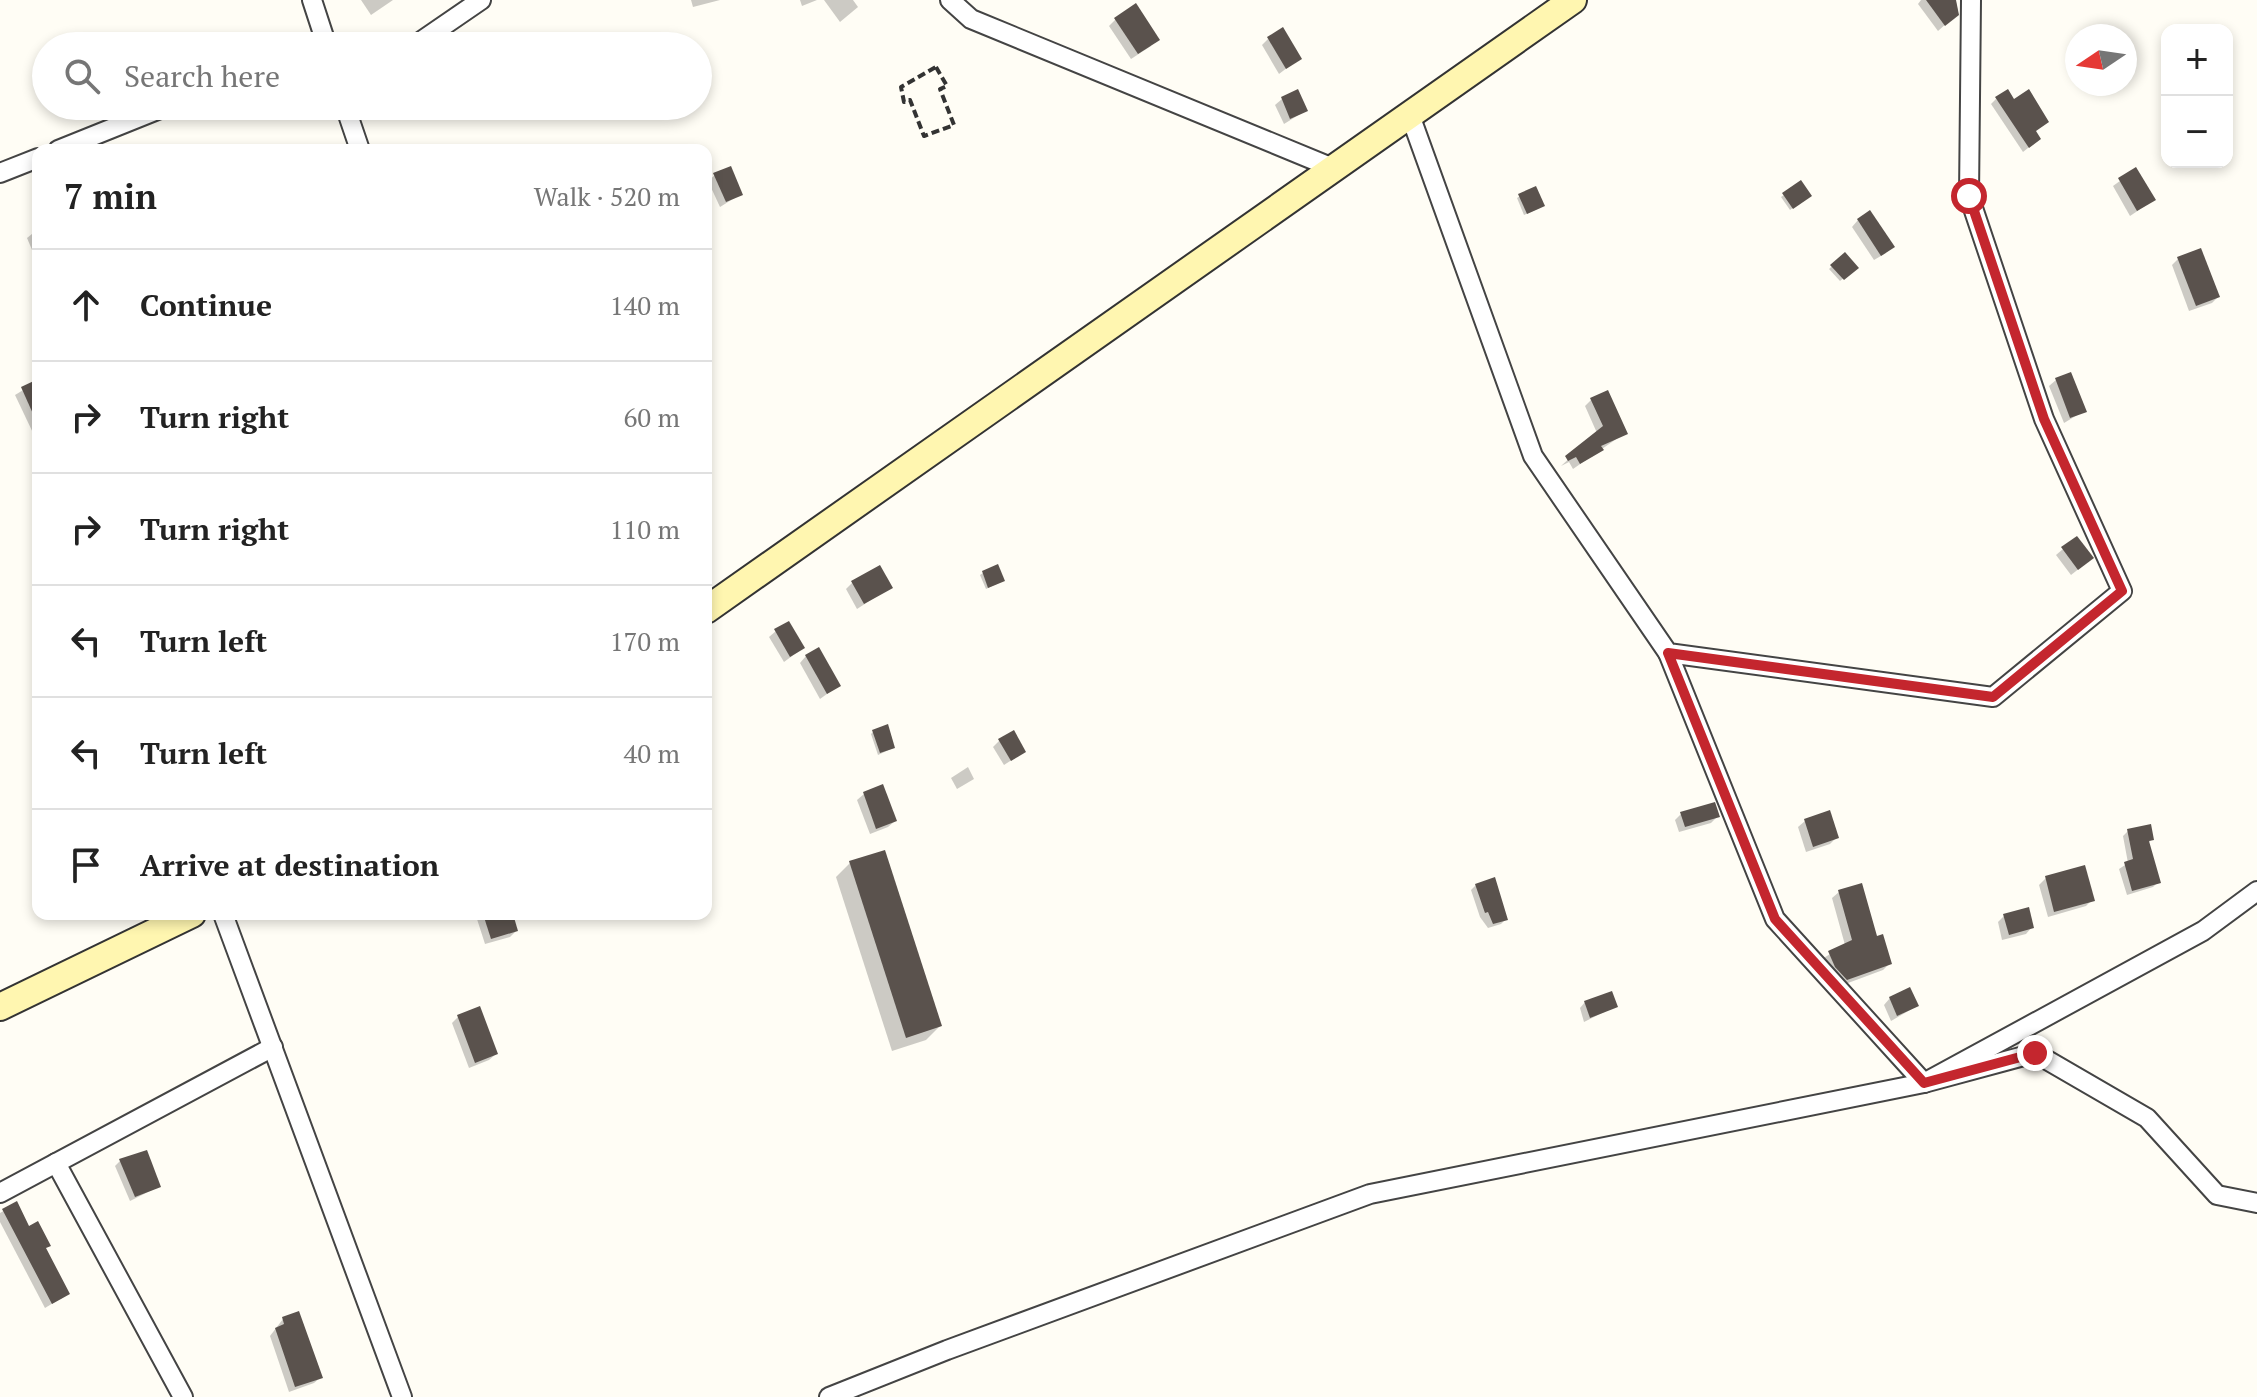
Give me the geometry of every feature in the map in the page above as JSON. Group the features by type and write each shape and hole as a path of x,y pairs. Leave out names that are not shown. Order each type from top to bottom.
{"main road":[{"path":"712,606 1573,0"},
{"path":"0,1007 180,920"}],"street":[{"path":"312,0 322,32"},
{"path":"434,32 481,0"},
{"path":"950,0 971,19 1333,168"},
{"path":"1668,653 1993,697 2122,591 2044,419 1969,196 1971,0"},
{"path":"1410,115 1533,456 1668,653 1775,919 1924,1083"},
{"path":"73,144 133,120"},
{"path":"350,120 358,144"},
{"path":"0,173 32,160"},
{"path":"1924,1083 2203,931 2257,891"},
{"path":"225,920 402,1397"},
{"path":"0,1193 273,1047"},
{"path":"829,1397 947,1350 1370,1194 1924,1083 2035,1053 2147,1118 2217,1195 2257,1203"},
{"path":"56,1163 183,1397"}],"path":[{"path":"936,67 947,86 940,89 954,125 924,136 910,100 904,102 901,87 936,67"}],"building":[{"path":"1926,0 1956,0 1959,15 1945,26"},
{"path":"1136,3 1160,40 1138,54 1114,18"},
{"path":"1283,27 1302,59 1286,69 1267,37"},
{"path":"1298,89 1308,111 1290,119 1281,97"},
{"path":"2008,89 2014,99 2029,89 2049,122 2036,131 2041,139 2029,148 1995,97"},
{"path":"731,166 743,195 726,202 713,173"},
{"path":"2136,167 2156,200 2137,211 2118,178"},
{"path":"1801,180 1812,196 1793,209 1782,193"},
{"path":"1536,186 1545,206 1527,214 1518,194"},
{"path":"1870,210 1895,247 1881,256 1857,219"},
{"path":"2201,248 2220,297 2196,306 2177,257"},
{"path":"1845,252 1859,268 1844,280 1830,265"},
{"path":"2071,372 2087,412 2070,418 2055,378"},
{"path":"32,382 32,412 21,387"},
{"path":"1608,390 1628,434 1601,446 1604,450 1580,464 1576,457 1568,461 1565,456 1603,426 1590,398"},
{"path":"2077,536 2094,558 2078,570 2061,547"},
{"path":"998,564 1005,581 988,588 982,571"},
{"path":"880,565 893,588 864,604 851,581"},
{"path":"789,621 805,648 790,657 774,629"},
{"path":"819,647 841,686 827,694 805,655"},
{"path":"888,724 895,748 880,753 872,730"},
{"path":"1014,730 1026,752 1011,761 998,739"},
{"path":"883,784 897,821 876,829 863,792"},
{"path":"1715,802 1720,817 1685,827 1680,812"},
{"path":"1830,810 1839,838 1813,847 1804,819"},
{"path":"2151,824 2154,840 2149,841 2161,883 2132,891 2124,862 2133,859 2127,829"},
{"path":"885,850 942,1026 906,1038 849,861"},
{"path":"2085,865 2095,901 2054,912 2045,876"},
{"path":"1495,877 1508,920 1493,924 1488,912 1485,913 1475,884"},
{"path":"1862,883 1877,936 1883,934 1892,964 1847,980 1835,967 1828,951 1852,940 1838,890"},
{"path":"2029,907 2034,928 2009,935 2003,914"},
{"path":"485,920 515,920 518,931 491,939"},
{"path":"1910,987 1919,1006 1897,1016 1889,997"},
{"path":"1612,991 1618,1007 1590,1018 1584,1001"},
{"path":"480,1006 498,1054 475,1063 457,1015"},
{"path":"147,1150 161,1187 135,1197 119,1159"},
{"path":"17,1201 29,1226 38,1221 51,1246 46,1248 70,1294 52,1304 2,1209"},
{"path":"299,1311 323,1378 295,1387 275,1328 284,1324 282,1317"}],"route":[{"path":"1969,196 2044,419 2122,591 1993,697 1668,653 1775,919 1924,1083 2035,1053"}]}
